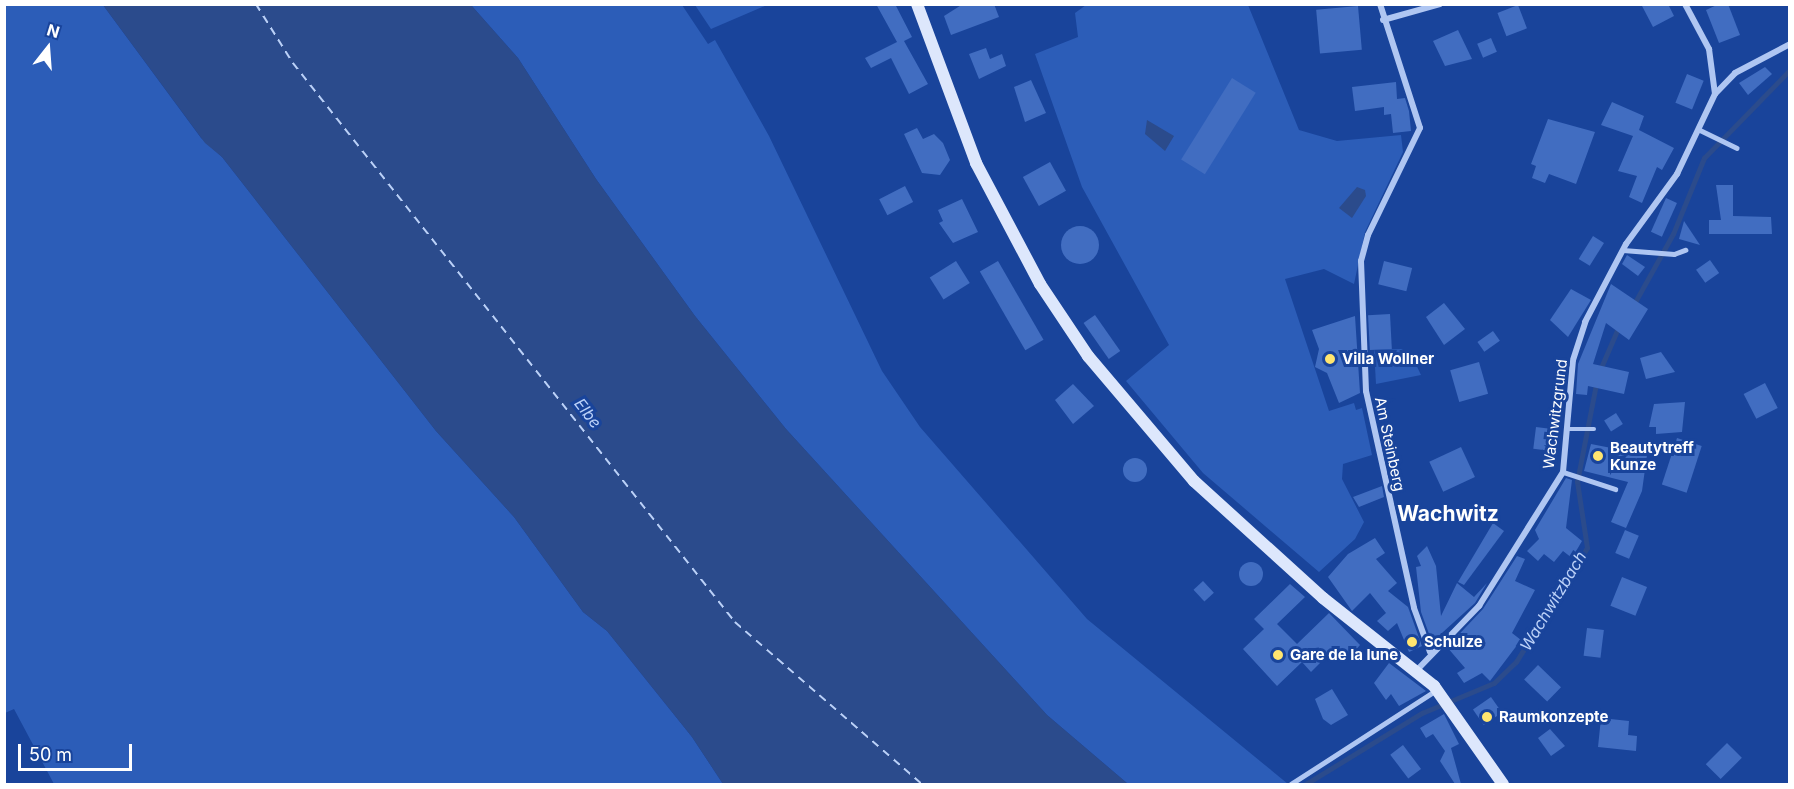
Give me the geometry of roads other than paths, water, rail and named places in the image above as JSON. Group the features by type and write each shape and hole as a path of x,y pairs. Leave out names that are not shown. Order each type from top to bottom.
{"main road":[{"path":"916,4 981,173 1040,284 1088,356 1194,482 1323,598 1416,671 1439,692 1456,713 1503,784"}],"street":[{"name":"Am Steinberg","path":"1380,4 1383,20 1414,97 1420,128 1368,235 1360,304 1370,421 1414,608 1430,652"},
{"path":"1383,20 1440,4"},
{"path":"1685,4 1709,49 1715,94"},
{"name":"Wachwitzgrund","path":"1416,671 1430,652 1479,606 1563,472 1576,350 1623,250 1667,190 1715,94 1736,73 1790,44"}],"lane":[{"path":"1698,129 1737,148"},
{"path":"1623,250 1674,254 1685,250"},
{"path":"1568,429 1594,429"},
{"path":"1563,472 1615,489"},
{"path":"1291,784 1439,692"}],"water":[{"name":"Elbe","path":"103,5 471,5 518,58 596,179 695,316 786,429 1047,715 1128,784 723,784 692,737 607,631 583,612 514,517 436,431 222,157 205,143"},
{"path":"1147,120 1174,136 1165,151 1145,134"},
{"path":"1357,187 1365,190 1366,196 1352,218 1339,208"}],"waterway":[{"name":"Wachwitzbach","path":"1634,304 1673,234 1704,158 1790,70"},
{"name":"Wachwitzbach","path":"1600,370 1619,326"},
{"name":"Wachwitzbach","path":"1306,784 1422,713 1494,683 1516,662 1587,548 1577,482 1596,384"}],"place":[{"name":"Villa Wollner","path":"1330,359"},
{"name":"Beautytreff Kunze","path":"1598,456"},
{"name":"Schulze","path":"1412,642"},
{"name":"Gare de la lune","path":"1278,655"},
{"name":"Raumkonzepte","path":"1487,717"}],"district":[{"name":"Wachwitz","path":"1448,514"}]}
